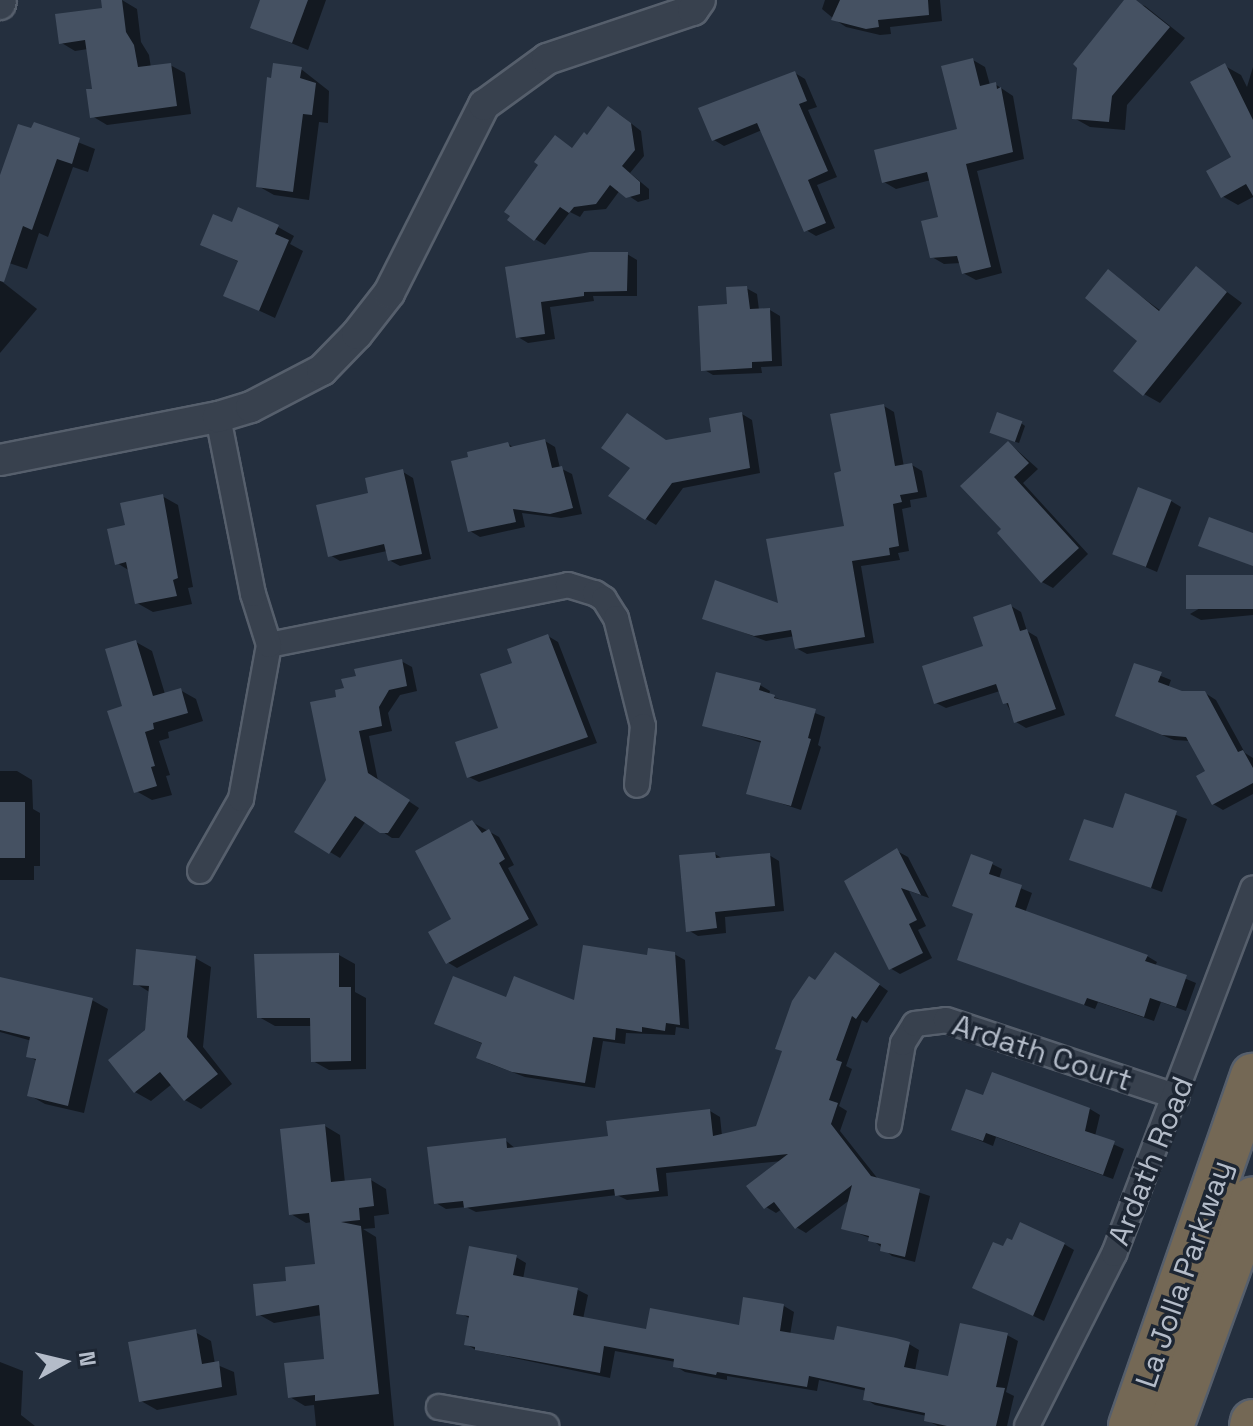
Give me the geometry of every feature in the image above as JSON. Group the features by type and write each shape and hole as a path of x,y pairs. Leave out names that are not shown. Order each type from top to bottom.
{"highway":[{"name":"La Jolla Parkway","path":"1131,1426 1253,1076"},
{"name":"La Jolla Parkway","path":"1171,1426 1253,1199"}],"street":[{"path":"0,460 218,417 251,407 322,370 357,334 389,293 484,105 547,59 693,10 700,0"},
{"path":"200,871 241,799 269,645 253,594 218,417"},
{"path":"269,645 568,585 595,593 604,599 616,618 643,726 637,785"},
{"name":"Ardath Road","path":"1027,1425 1114,1254 1177,1097 1253,889"},
{"name":"Ardath Court","path":"889,1125 903,1043 915,1024 946,1020 1177,1097"},
{"path":"439,1407 546,1426"}],"building":[{"path":"101,0 122,0 126,32 134,45 138,67 171,63 177,106 90,118 86,89 92,89 85,40 59,44 55,14 102,8"},
{"path":"260,0 308,0 292,43 250,28"},
{"path":"840,0 928,0 929,15 878,20 879,27 866,29 831,20"},
{"path":"1124,0 1136,0 1170,27 1112,96 1109,122 1072,119 1077,68 1073,64"},
{"path":"973,58 980,86 996,82 997,89 1001,87 1013,152 966,164 991,267 962,274 957,256 930,258 921,221 938,217 927,172 882,183 874,150 957,129 941,66"},
{"path":"273,63 302,67 300,78 316,83 312,115 303,114 293,192 256,187 267,77 271,78"},
{"path":"1225,63 1253,120 1253,196 1246,184 1221,198 1206,171 1231,157 1190,82"},
{"path":"795,71 807,101 799,104 828,171 808,180 826,223 804,232 757,123 712,141 698,108"},
{"path":"608,106 631,123 635,150 622,166 640,182 640,194 626,198 610,185 596,204 574,207 569,213 560,207 534,241 507,220 510,216 504,212 538,165 534,162 555,135 572,148 584,132 587,135"},
{"path":"34,122 80,138 72,164 57,159 32,230 23,226 4,282 0,281 0,175 18,124 31,128"},
{"path":"238,207 279,225 275,234 289,240 259,311 223,296 238,261 200,245 213,214 232,222"},
{"path":"590,252 628,252 627,291 584,292 584,296 541,302 545,334 516,338 505,267"},
{"path":"1196,266 1227,292 1143,396 1113,371 1137,341 1085,298 1108,269 1159,311"},
{"path":"747,286 750,309 770,308 772,361 752,362 752,368 701,371 698,306 727,304 726,287"},
{"path":"884,404 895,466 912,463 918,492 900,495 902,502 893,504 899,546 889,548 890,555 852,561 865,637 795,649 791,630 754,636 702,619 715,580 778,603 766,539 844,526 834,473 841,471 830,414"},
{"path":"742,412 750,468 672,483 645,520 608,496 630,468 601,448 627,413 666,440 711,432 709,418"},
{"path":"997,412 1022,421 1015,442 989,433"},
{"path":"545,439 552,468 562,466 573,508 550,514 513,509 516,522 468,532 451,461 468,457 467,452 508,442 510,447"},
{"path":"1008,441 1029,463 1014,477 1079,548 1041,583 997,533 1001,529 960,486"},
{"path":"403,469 422,554 388,561 384,544 328,557 316,505 368,493 365,478"},
{"path":"1138,487 1172,500 1146,567 1112,554"},
{"path":"163,494 178,578 173,580 177,596 135,604 126,562 115,565 107,529 125,525 120,503"},
{"path":"1209,517 1253,533 1253,566 1198,546"},
{"path":"1186,575 1253,575 1253,609 1186,609"},
{"path":"1011,604 1020,631 1027,629 1056,709 1014,723 1008,703 1003,704 996,684 934,704 922,666 983,646 973,617"},
{"path":"548,634 588,737 467,778 455,742 498,728 480,674 512,663 507,649"},
{"path":"136,640 153,696 181,688 188,713 153,723 154,729 145,732 157,786 134,793 107,711 122,706 105,649"},
{"path":"402,659 407,686 389,690 379,707 382,726 359,731 368,773 410,800 388,833 380,833 355,816 329,854 294,832 326,780 310,702 336,697 335,690 344,688 341,679 356,676 354,669"},
{"path":"1134,663 1162,672 1158,682 1182,691 1205,691 1238,752 1243,750 1253,768 1253,783 1212,805 1196,776 1205,771 1186,737 1162,735 1115,716"},
{"path":"716,672 761,683 759,690 775,695 774,698 816,709 808,738 811,739 791,806 746,794 761,741 702,726"},
{"path":"1125,793 1177,811 1151,888 1069,860 1084,819 1113,828"},
{"path":"0,802 25,802 25,858 0,858"},
{"path":"472,820 482,833 489,829 505,859 499,863 529,919 446,964 428,932 451,919 415,851"},
{"path":"897,848 921,895 901,888 917,920 909,924 923,953 889,970 844,881"},
{"path":"715,852 716,858 770,853 775,906 715,912 717,928 686,932 679,855"},
{"path":"971,854 993,862 989,874 1022,885 1015,907 1148,955 1145,961 1187,975 1176,1007 1150,998 1144,1017 1087,998 1084,1005 957,960 973,914 952,906"},
{"path":"583,945 647,955 648,948 675,952 680,1025 666,1023 665,1031 642,1027 642,1032 616,1028 615,1040 593,1037 585,1083 512,1072 476,1058 482,1043 434,1024 453,976 506,997 514,976 574,1000"},
{"path":"136,949 196,956 187,1037 218,1074 184,1101 160,1072 134,1093 108,1060 145,1030 149,986 133,985"},
{"path":"835,952 880,984 856,1019 852,1016 836,1060 842,1062 829,1100 838,1103 831,1124 871,1176 920,1189 905,1257 880,1251 881,1244 868,1241 869,1236 841,1229 852,1185 795,1229 774,1202 764,1209 746,1186 788,1154 656,1168 659,1191 615,1196 614,1189 464,1208 463,1201 434,1204 427,1147 506,1138 507,1148 608,1136 606,1121 710,1109 713,1136 756,1126 782,1051 775,1049 792,1001 809,976 815,980"},
{"path":"339,953 339,987 351,987 351,1061 311,1062 310,1018 257,1018 254,954"},
{"path":"0,977 93,998 68,1106 27,1096 36,1059 26,1057 30,1037 0,1030"},
{"path":"992,1072 1090,1108 1085,1131 1115,1141 1103,1175 986,1133 983,1141 951,1130 966,1089 983,1095"},
{"path":"325,1124 331,1182 371,1178 374,1206 359,1208 360,1220 341,1222 361,1226 379,1394 315,1401 315,1395 288,1398 284,1363 324,1359 319,1305 256,1316 253,1284 286,1281 285,1267 315,1264 309,1213 289,1215 280,1129"},
{"path":"1020,1222 1065,1243 1033,1316 972,1288 993,1242 1003,1246 1007,1238 1012,1240"},
{"path":"469,1246 517,1255 513,1275 578,1288 573,1315 646,1329 650,1308 739,1325 743,1297 784,1304 780,1331 834,1340 837,1326 896,1338 910,1342 904,1367 948,1376 960,1323 1008,1333 996,1387 1005,1388 996,1426 947,1426 924,1421 925,1413 863,1400 865,1388 809,1376 807,1387 717,1372 716,1375 673,1367 674,1359 604,1346 600,1373 475,1350 475,1347 464,1345 469,1316 456,1314"},
{"path":"196,1329 202,1364 219,1361 222,1387 139,1402 128,1342"}]}
